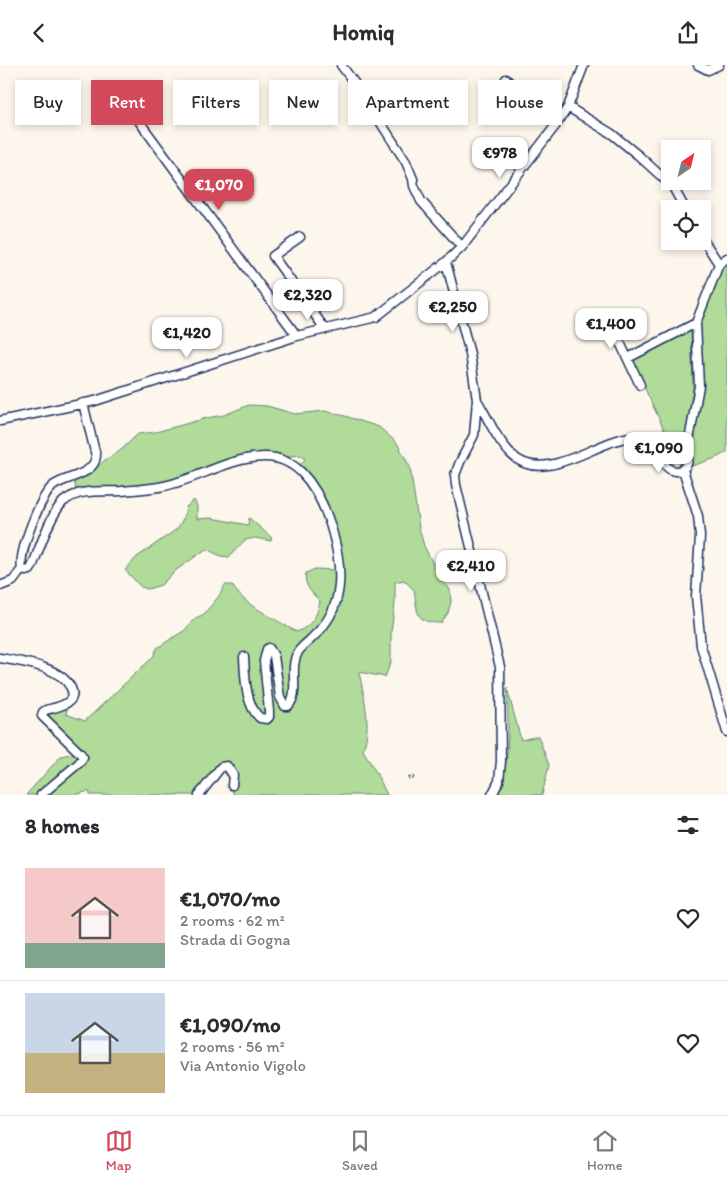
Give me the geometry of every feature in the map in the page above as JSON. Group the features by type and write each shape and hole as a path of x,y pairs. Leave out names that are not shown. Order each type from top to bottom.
{"street":[{"path":"341,65 361,92 406,162 421,201 462,247"},
{"path":"562,116 568,107 584,65"},
{"path":"698,65 708,70 719,65"},
{"path":"568,107 612,134 639,156 673,187 680,200"},
{"path":"142,125 297,336"},
{"path":"0,421 83,403 297,336 376,317 446,262 462,247 556,125"},
{"path":"300,237 273,256 325,329"},
{"path":"709,250 718,264"},
{"path":"684,450 689,439 699,386 696,323 718,264 727,258"},
{"path":"446,262 470,354 477,400 474,435 460,462 456,475 456,485 500,667 500,781 492,795"},
{"path":"628,358 696,323"},
{"path":"615,332 640,385"},
{"path":"477,400 498,438 514,457 531,466 551,466 622,438 635,437 651,443 666,453"},
{"path":"0,586 13,581 22,569 22,560 28,536 46,494 58,483 90,468 95,460 96,456 83,403"},
{"path":"674,448 684,450 688,459 687,465 683,470 676,471 665,465 664,458 666,453 674,448"},
{"path":"22,569 26,571 32,567 49,525 58,509 63,502 73,496 94,491 122,491 170,485 233,463 266,457 286,462 297,469 308,480 320,501 335,541 339,588 326,624 298,651 293,665 294,697 290,705 285,705 280,697 274,656 269,647 264,654 269,717 264,720 256,715 250,699 244,657"},
{"path":"683,470 698,516 700,536 696,596 701,646 727,732"},
{"path":"162,491 170,487 170,485"},
{"path":"0,658 28,663 54,672 60,675 73,694 70,701 46,710 42,716 83,757 41,795"},
{"path":"199,795 221,767 227,766 233,775 232,785"}],"green space":[{"path":"727,261 727,452 692,466 691,451 701,388 699,312 719,264"},
{"path":"691,328 693,389 685,442 670,442 630,357"},
{"path":"249,405 267,406 295,414 325,411 379,427 397,443 410,467 419,528 424,546 434,566 450,590 451,602 448,613 441,623 426,621 419,615 417,610 414,590 404,580 395,582 391,662 385,677 359,672 367,721 366,741 363,750 387,795 234,795 223,767 198,795 90,795 89,791 75,795 26,795 61,756 80,752 43,718 46,710 67,709 66,714 85,721 153,657 157,648 185,630 194,619 204,614 219,596 225,585 232,585 248,603 297,632 310,623 315,616 320,601 307,585 306,573 315,569 336,570 335,551 322,501 295,470 305,459 300,455 257,460 164,485 76,490 74,479 92,472 105,460 121,450 138,434 156,432 224,415"},
{"path":"194,500 197,506 197,519 211,518 248,525 249,518 272,538 271,541 255,538 245,540 229,557 221,556 206,549 175,571 161,585 148,589 141,587 125,570 137,557 177,529 184,517 186,507"},
{"path":"507,688 521,740 538,736 549,765 542,795 497,795 505,771 507,757"}]}
